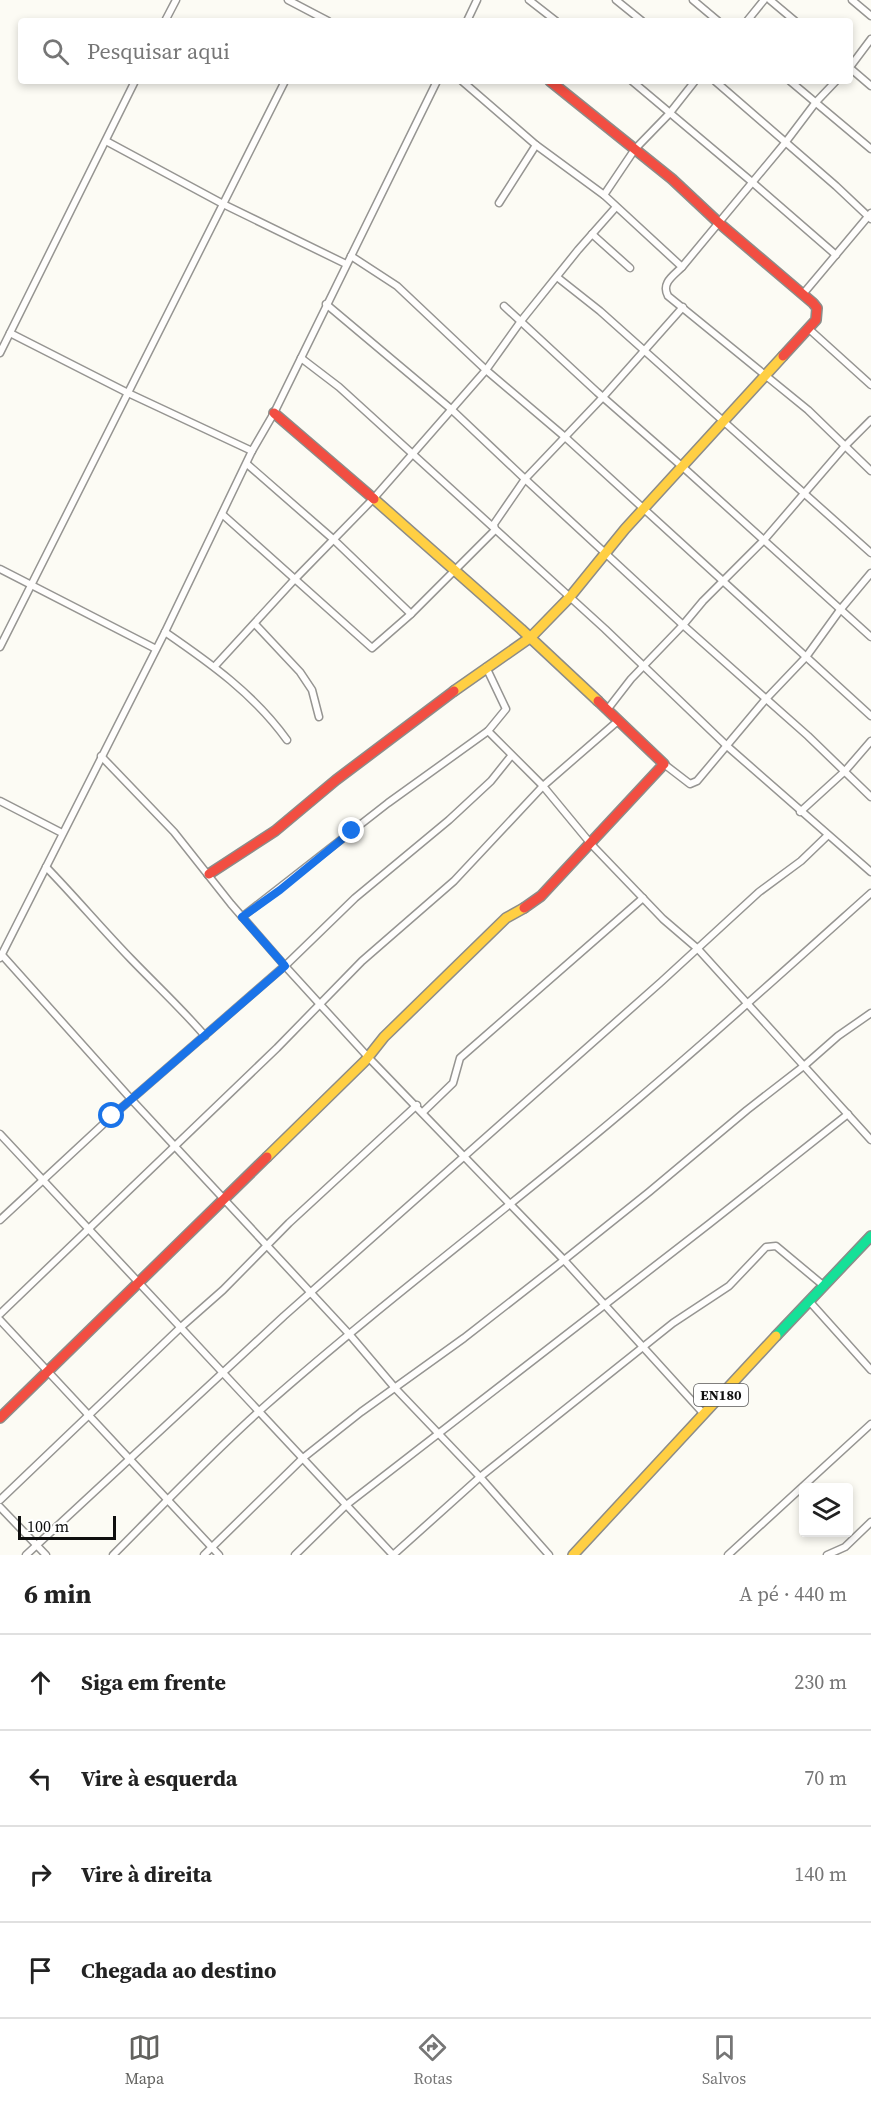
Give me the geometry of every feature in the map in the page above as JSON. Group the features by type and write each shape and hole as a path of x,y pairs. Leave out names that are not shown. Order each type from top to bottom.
{"street":[{"path":"167,18 176,0"},
{"path":"288,0 317,18"},
{"path":"468,18 477,0"},
{"path":"529,0 552,18"},
{"path":"616,0 638,18"},
{"path":"693,0 714,18"},
{"path":"749,18 764,0"},
{"path":"770,0 791,18"},
{"path":"852,0 871,16"},
{"path":"853,63 871,39"},
{"path":"853,70 871,86"},
{"path":"0,353 134,84"},
{"path":"0,647 283,84"},
{"path":"436,84 274,413 252,451 165,632 1,956 549,1555"},
{"path":"465,84 536,145 604,195 682,267"},
{"path":"209,874 275,831 336,780 486,667 531,637 569,598 644,509 816,320 817,308 803,294 719,223 672,179 554,84"},
{"path":"635,84 836,255"},
{"path":"604,195 635,149 669,114 693,84"},
{"path":"718,84 870,216 803,294"},
{"path":"794,84 871,148"},
{"path":"833,84 816,102 719,223 668,281 665,289 668,296 808,410 871,471"},
{"path":"106,141 223,204 346,264"},
{"path":"499,203 536,145"},
{"path":"215,666 374,498 486,369 556,277 616,207"},
{"path":"592,234 630,268"},
{"path":"351,256 397,286 871,716"},
{"path":"556,277 600,310 871,553"},
{"path":"326,304 451,409 871,797"},
{"path":"504,306 871,637"},
{"path":"495,530 494,524 525,479 603,397 683,307"},
{"path":"809,329 870,382"},
{"path":"10,333 128,393 252,451"},
{"path":"301,358 339,387 727,746 871,872"},
{"path":"274,413 455,569 531,637 664,764 690,784 694,783 765,700 806,657 840,610 871,573"},
{"path":"608,710 631,679 703,601 764,540 845,446 871,420"},
{"path":"247,464 333,539 411,614"},
{"path":"222,514 372,648 411,614 495,530"},
{"path":"0,568 156,649"},
{"path":"255,624 300,672 312,690 319,717"},
{"path":"165,632 215,666 272,719 287,740"},
{"path":"242,917 388,804 488,731 506,709 486,667"},
{"path":"0,1314 321,1004 362,961 454,881 543,786 619,720"},
{"path":"488,731 543,786 591,844 663,919 698,949 871,1140"},
{"path":"800,812 845,771 871,741"},
{"path":"102,756 174,832 242,917 285,966 564,1260 703,1413"},
{"path":"0,1220 131,1100 285,966 355,898 457,812 491,781 512,756"},
{"path":"0,1418 369,1057 384,1037 506,918 542,896 664,764"},
{"path":"0,801 62,833"},
{"path":"26,1555 309,1293 698,949 759,892 801,861 828,835"},
{"path":"46,867 205,1036"},
{"path":"113,1555 258,1413 578,1149 749,1004 871,894"},
{"path":"423,1112 453,1083 460,1058 643,898"},
{"path":"204,1555 303,1458 564,1260 838,1036 871,1013"},
{"path":"0,1500 417,1105"},
{"path":"295,1555 345,1506 848,1114"},
{"path":"0,1134 393,1555 480,1477 673,1323 729,1286 768,1246 776,1246 824,1287"},
{"name":"EN180","path":"573,1555 703,1413 871,1236"},
{"path":"810,1302 871,1370"},
{"path":"0,1320 47,1372 91,1415 219,1555"},
{"path":"728,1555 871,1424"},
{"path":"0,1507 46,1555"},
{"path":"827,1555 845,1547 871,1522"},
{"path":"381,1555 387,1548"}],"traffic: fast":[{"path":"776,1336 871,1236"}],"traffic: slow":[{"path":"454,691 531,637 569,598 625,529 783,356"},
{"path":"374,499 521,629 598,701"},
{"path":"267,1157 365,1061 384,1037 506,918 524,908"},
{"path":"573,1555 776,1336"}],"traffic: jam":[{"path":"554,84 672,179 719,223 813,303 817,308 816,320 783,356"},
{"path":"274,413 374,499"},
{"path":"209,874 275,831 336,780 454,691"},
{"path":"524,908 541,896 664,764 598,701"},
{"path":"0,1418 267,1157"}],"route":[{"path":"112,1116 285,966 242,917 280,890 352,831"}]}
